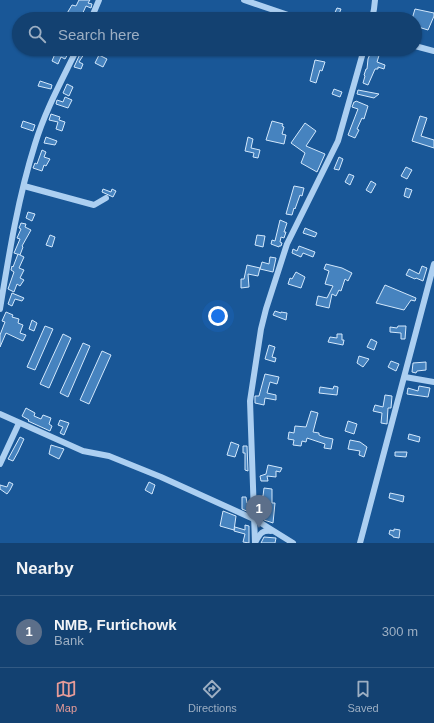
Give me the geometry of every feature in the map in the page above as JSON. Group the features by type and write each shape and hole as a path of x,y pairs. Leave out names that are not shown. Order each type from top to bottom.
{"street":[{"path":"94,12 99,0"},
{"path":"244,0 279,12"},
{"path":"373,12 375,0"},
{"path":"422,48 434,51"},
{"path":"0,309 16,216 35,144 48,107 74,56"},
{"path":"256,542 250,413 251,394 261,329 266,309 288,244 338,141 362,56"},
{"path":"24,186 94,205 106,198"},
{"path":"360,543 432,278 434,264"},
{"path":"404,377 434,382"},
{"path":"0,414 83,451 109,456 161,477 256,520 271,531 293,543"},
{"path":"0,464 19,423"},
{"path":"256,542 260,533 265,530 271,531"}],"building":[{"path":"79,0 90,0 88,3 92,4 91,8 86,6 83,12 68,12 72,5 76,6"},
{"path":"337,8 341,9 340,12 335,12"},
{"path":"415,9 434,13 428,30 422,28 422,12 414,12"},
{"path":"54,56 67,56 65,59 61,57 58,64 52,61"},
{"path":"79,56 83,56 79,62 83,64 81,69 74,67"},
{"path":"98,56 107,59 103,67 95,63"},
{"path":"369,56 379,56 377,62 385,65 384,69 378,67 378,69 375,69 368,85 363,83"},
{"path":"315,60 325,62 322,71 320,70 316,83 310,81"},
{"path":"40,81 52,85 51,89 38,86"},
{"path":"67,84 73,87 69,96 63,93"},
{"path":"334,89 342,92 340,97 332,94"},
{"path":"358,90 379,94 374,98 357,94"},
{"path":"65,97 72,100 68,108 56,104 57,100 63,102"},
{"path":"356,101 368,106 364,119 362,118 357,129 359,130 355,138 348,135 358,109 352,107"},
{"path":"51,114 60,117 59,120 65,122 62,131 56,129 58,122 49,120"},
{"path":"420,116 427,118 421,136 434,140 434,148 412,141"},
{"path":"23,121 35,125 33,131 21,127"},
{"path":"272,121 283,124 282,126 284,127 282,134 286,135 284,144 266,140"},
{"path":"305,123 316,131 306,146 325,154 317,172 301,163 305,153 291,143"},
{"path":"46,137 57,141 55,145 44,143"},
{"path":"248,137 253,139 251,148 260,150 258,158 253,157 254,153 245,151"},
{"path":"42,150 46,152 44,157 50,159 46,166 44,165 42,171 33,168 35,163 37,164"},
{"path":"339,157 343,159 339,170 334,169"},
{"path":"406,167 412,170 407,179 401,176"},
{"path":"349,174 354,176 350,185 345,182"},
{"path":"371,181 376,184 371,193 366,190"},
{"path":"294,186 304,188 302,196 300,195 292,215 286,214"},
{"path":"406,188 412,190 409,198 404,196"},
{"path":"103,189 111,192 112,189 116,191 113,197 102,192"},
{"path":"28,212 35,214 32,221 26,218"},
{"path":"280,220 287,223 284,238 281,237 280,242 282,243 279,247 271,244 272,240 275,241"},
{"path":"21,223 26,224 25,227 31,230 22,246 20,255 14,253 20,239 17,238 21,229 19,228"},
{"path":"305,228 317,233 315,237 303,233"},
{"path":"50,235 55,237 52,247 46,245"},
{"path":"257,235 265,236 263,247 255,245"},
{"path":"299,246 315,252 313,257 303,253 301,257 292,253 293,249 297,251"},
{"path":"18,254 24,257 19,268 24,270 20,278 24,280 20,286 17,284 14,292 8,289 14,272 11,270 12,266 13,267"},
{"path":"270,257 276,258 273,272 260,269 262,262 269,264"},
{"path":"326,264 342,268 352,273 348,281 345,279 341,291 339,290 336,296 332,294 329,308 316,305 318,296 327,298 333,286 325,284 329,271 324,269"},
{"path":"247,265 260,268 258,276 248,274 249,287 241,288 241,279 244,279"},
{"path":"422,266 427,268 423,281 406,275 409,269 419,274"},
{"path":"296,272 305,277 301,288 288,284 290,278 292,279"},
{"path":"385,285 416,298 415,301 411,300 404,310 376,303"},
{"path":"12,293 24,298 22,301 15,299 12,306 8,304"},
{"path":"275,311 287,313 286,320 273,315"},
{"path":"6,312 13,315 12,317 19,319 18,323 23,325 20,333 26,335 23,341 6,333 0,347 0,335 5,322 2,321"},
{"path":"32,320 37,323 34,331 29,329"},
{"path":"45,326 53,329 35,370 27,367"},
{"path":"398,326 406,326 405,339 401,339 401,333 390,332 390,327 397,328"},
{"path":"63,334 71,338 49,388 40,384"},
{"path":"337,334 342,334 342,340 344,340 343,345 328,342 330,337 337,338"},
{"path":"371,339 377,342 374,350 367,347"},
{"path":"83,343 90,346 68,397 60,393"},
{"path":"269,345 275,347 272,357 276,358 275,362 265,359"},
{"path":"102,351 111,355 89,404 80,400"},
{"path":"359,356 369,359 363,367 357,363"},
{"path":"391,361 399,364 396,371 388,367"},
{"path":"426,362 426,370 417,371 416,373 412,372 413,363"},
{"path":"265,374 279,377 277,384 270,382 267,393 276,395 276,400 265,398 264,405 255,403 255,396 259,396"},
{"path":"334,386 338,387 337,395 319,393 320,387 333,389"},
{"path":"419,386 430,388 428,397 407,394 408,388 418,391"},
{"path":"385,395 392,396 391,408 388,408 387,424 381,423 382,413 373,411 375,405 383,407"},
{"path":"26,408 35,413 34,416 41,419 43,415 51,418 49,424 52,426 50,431 28,421 29,420 22,416"},
{"path":"311,411 318,413 313,432 333,439 331,449 324,448 325,444 307,438 306,442 302,441 301,446 293,445 294,440 288,439 289,432 294,433 295,426 306,427"},
{"path":"60,420 69,423 64,435 60,433 63,427 58,425"},
{"path":"348,421 357,424 354,434 345,431"},
{"path":"409,434 420,437 419,442 408,439"},
{"path":"20,437 24,439 18,452 13,461 8,459"},
{"path":"350,440 360,442 367,447 364,457 359,455 360,451 348,449"},
{"path":"231,442 239,445 235,457 227,455"},
{"path":"51,445 64,449 59,459 49,454"},
{"path":"243,446 247,446 248,471 245,470 245,453 243,453"},
{"path":"395,452 407,452 406,457 395,456"},
{"path":"268,465 282,468 280,472 276,471 276,477 267,476 268,481 261,481 260,476 266,474"},
{"path":"9,482 13,484 7,494 0,489 0,485 7,487"},
{"path":"149,482 155,485 152,494 145,490"},
{"path":"264,488 272,489 272,503 275,503 273,523 264,520 267,501 262,501"},
{"path":"390,493 404,496 403,502 389,498"},
{"path":"242,497 246,497 247,503 249,503 249,512 242,509"},
{"path":"223,511 236,516 234,530 220,526"},
{"path":"245,525 249,526 249,543 243,542 245,534 234,531 235,527 245,530"},
{"path":"394,529 400,530 399,538 393,537 389,534 390,530 394,531"},
{"path":"264,537 276,538 275,543 261,543"}],"place":[{"name":"NMB, Furtichowk","path":"259,528"}]}
